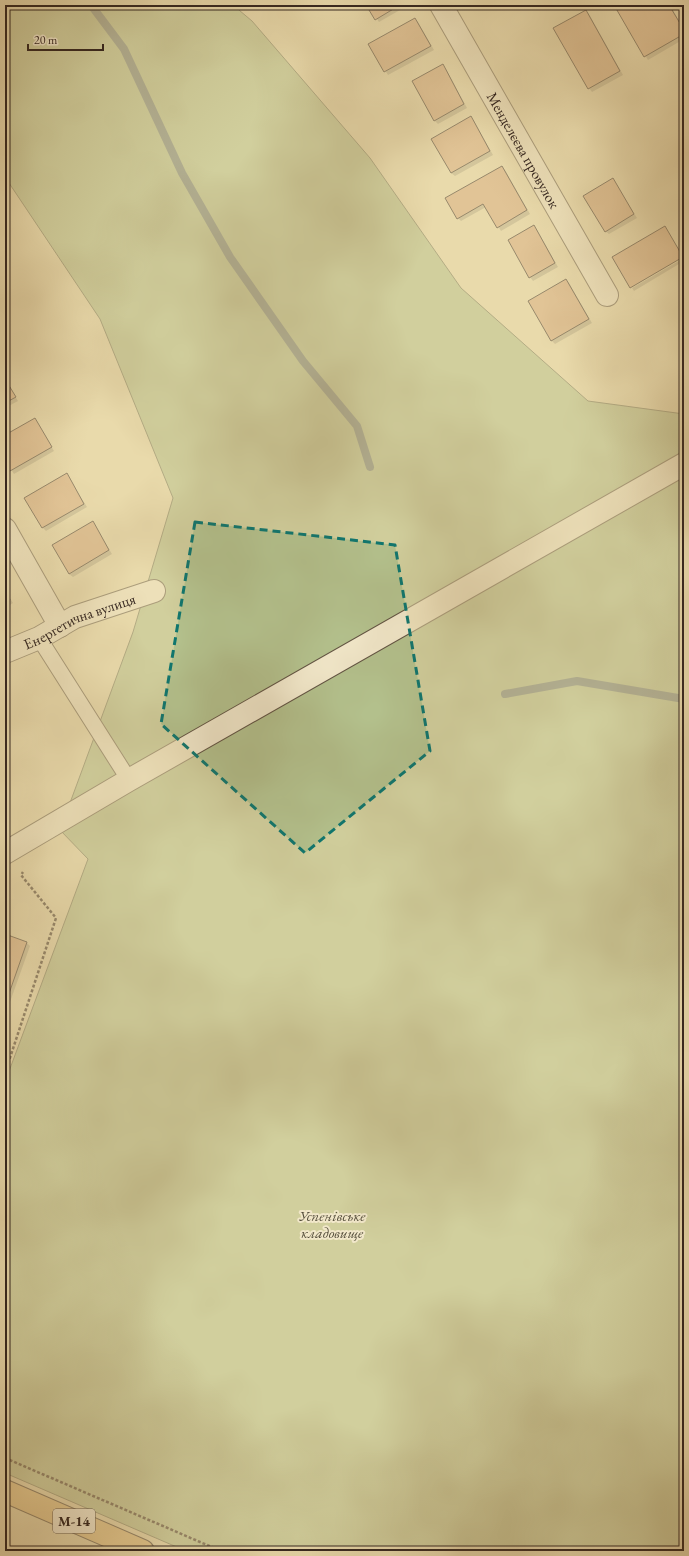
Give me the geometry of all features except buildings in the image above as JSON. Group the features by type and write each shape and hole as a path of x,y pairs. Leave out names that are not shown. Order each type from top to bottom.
{"highway":[{"name":"М-14","path":"5,1492 143,1551"}],"street":[{"name":"Менделєєва провулок","path":"441,5 607,295"},
{"path":"5,853 129,780 684,464"},
{"path":"5,529 60,626"},
{"name":"Енергетична вулиця","path":"5,652 39,638 76,617 154,591"}],"lane":[{"path":"39,638 129,780"}],"path":[{"path":"5,1073 56,918 21,875"},
{"path":"5,1458 222,1551"}],"highlighted area":[{"path":"195,522 395,545 430,751 305,853 161,724"}],"green space":[{"name":"Успенівське кладовище","path":"5,5 233,5 252,21 370,158 461,288 588,401 684,414 684,1551 186,1551 5,1473 5,1082 88,859 60,830 133,632 173,498 100,319 5,177"}],"waterway":[{"path":"91,5 124,49 182,173 230,257 303,361 357,426 370,467"},
{"path":"505,694 577,681 684,699"}]}
